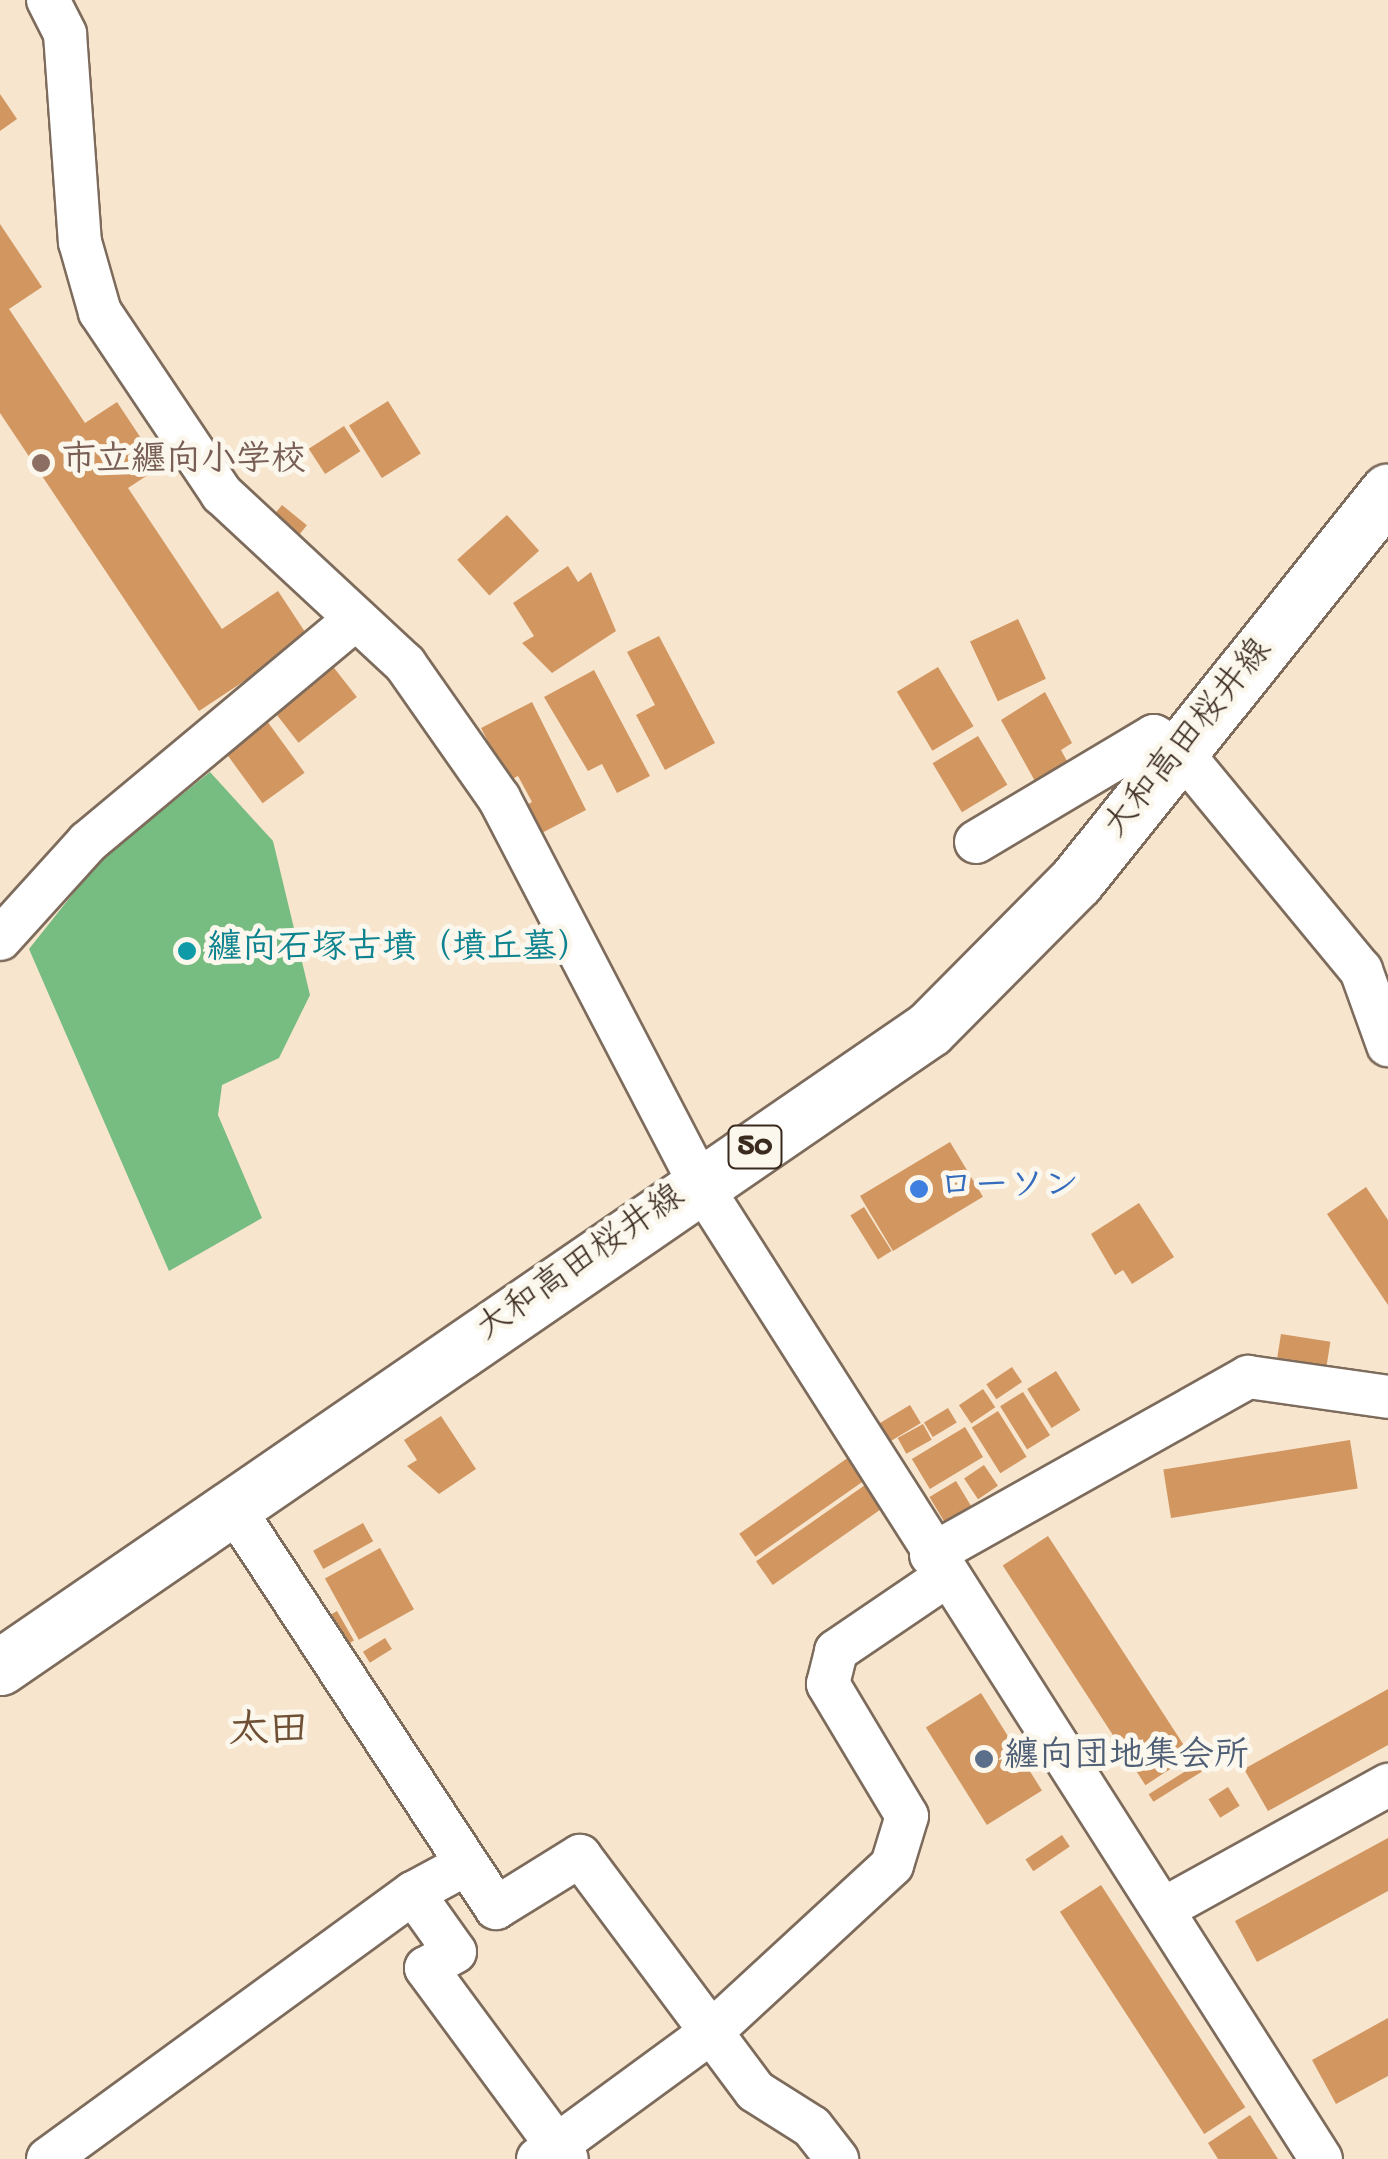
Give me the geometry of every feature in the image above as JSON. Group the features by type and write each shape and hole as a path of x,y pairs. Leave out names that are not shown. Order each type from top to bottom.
{"main road":[{"name":"大和高田桜井線","path":"0,1667 700,1184 817,1122 929,1029 1076,881 1388,492"}],"street":[{"path":"48,0 65,34 80,242 100,312 222,494 353,621 405,664 499,798 700,1184 760,1260 938,1566 1165,1908 1321,2159"},
{"path":"0,939 88,842 353,621"},
{"path":"976,842 1154,736 1181,752 1360,970 1388,1046"},
{"path":"413,1893 454,1952 426,1968 553,2154 710,2034 892,1865 907,1816 828,1684 836,1651 938,1566 1248,1377 1388,1397"},
{"path":"232,1506 464,1866 496,1908 580,1856 710,2034 756,2090 812,2126 837,2159"},
{"path":"1165,1908 1388,1785"},
{"path":"48,2159 413,1893 464,1866"}],"green space":[{"path":"210,772 273,841 310,995 279,1058 222,1085 218,1115 262,1218 169,1271 29,949 99,861"}],"building":[{"path":"0,94 17,119 0,131"},
{"path":"0,224 42,287 9,309 85,423 117,402 160,467 128,488 222,629 278,591 309,638 199,711 0,413"},
{"path":"388,401 421,454 382,478 349,425"},
{"path":"344,426 360,451 325,474 309,449"},
{"path":"295,445 301,454 283,466 277,457"},
{"path":"282,505 307,525 291,545 266,524"},
{"path":"507,515 539,551 489,596 457,560"},
{"path":"568,566 578,582 591,572 616,631 552,673 522,643 534,636 513,603"},
{"path":"1018,619 1046,679 998,701 970,641"},
{"path":"659,636 715,743 665,770 636,715 655,705 627,652"},
{"path":"331,664 357,697 299,743 273,710"},
{"path":"938,667 974,726 932,751 897,692"},
{"path":"594,670 650,776 617,793 602,764 588,771 544,697"},
{"path":"1045,692 1072,743 1061,750 1068,763 1036,783 1001,720"},
{"path":"532,702 586,810 536,836 522,807 532,802 518,776 508,781 481,728"},
{"path":"267,721 305,773 263,803 225,752"},
{"path":"978,736 1007,785 962,812 933,763"},
{"path":"950,1142 983,1197 893,1251 860,1196"},
{"path":"1366,1187 1388,1220 1388,1305 1327,1214"},
{"path":"1139,1203 1174,1257 1132,1284 1123,1270 1115,1275 1091,1234"},
{"path":"864,1207 892,1251 878,1260 850,1215"},
{"path":"1281,1334 1330,1342 1327,1366 1277,1358"},
{"path":"1012,1367 1022,1382 996,1399 986,1384"},
{"path":"1056,1371 1080,1410 1052,1428 1027,1389"},
{"path":"983,1389 995,1407 971,1423 959,1405"},
{"path":"1023,1392 1050,1435 1027,1450 1000,1406"},
{"path":"910,1405 921,1423 890,1442 879,1424"},
{"path":"948,1408 957,1423 933,1437 924,1422"},
{"path":"998,1411 1027,1457 1000,1473 972,1427"},
{"path":"441,1416 476,1469 439,1494 407,1466 417,1460 404,1440"},
{"path":"923,1424 932,1440 906,1454 898,1438"},
{"path":"965,1427 983,1457 930,1489 912,1459"},
{"path":"1350,1440 1358,1488 1171,1518 1163,1470"},
{"path":"849,1457 865,1480 755,1557 739,1534"},
{"path":"984,1465 998,1486 978,1499 964,1478"},
{"path":"956,1481 971,1506 944,1522 929,1497"},
{"path":"865,1485 882,1509 773,1585 756,1561"},
{"path":"363,1523 373,1541 323,1569 313,1551"},
{"path":"1048,1536 1191,1756 1145,1785 1003,1565"},
{"path":"380,1548 414,1609 359,1640 325,1579"},
{"path":"337,1611 354,1640 346,1645 329,1615"},
{"path":"385,1638 392,1649 370,1663 363,1652"},
{"path":"1388,1689 1388,1745 1268,1811 1244,1769"},
{"name":"纏向団地集会所","path":"981,1693 1042,1791 987,1825 926,1727"},
{"path":"1197,1764 1202,1772 1153,1802 1149,1794"},
{"path":"1228,1787 1240,1806 1220,1818 1208,1799"},
{"path":"1062,1835 1070,1847 1033,1871 1026,1860"},
{"path":"1388,1838 1388,1891 1257,1962 1235,1921"},
{"path":"1101,1885 1245,2107 1204,2134 1060,1912"},
{"path":"1388,2018 1388,2076 1336,2104 1312,2060"},
{"path":"1250,2115 1278,2159 1218,2159 1208,2143"}],"place":[{"name":"市立纒向小学校","path":"41,463"},
{"name":"纏向石塚古墳（墳丘墓）","path":"187,951"},
{"name":"ローソン","path":"919,1189"},
{"name":"纏向団地集会所","path":"984,1759"}],"district":[{"name":"太田","path":"269,1734"}]}
